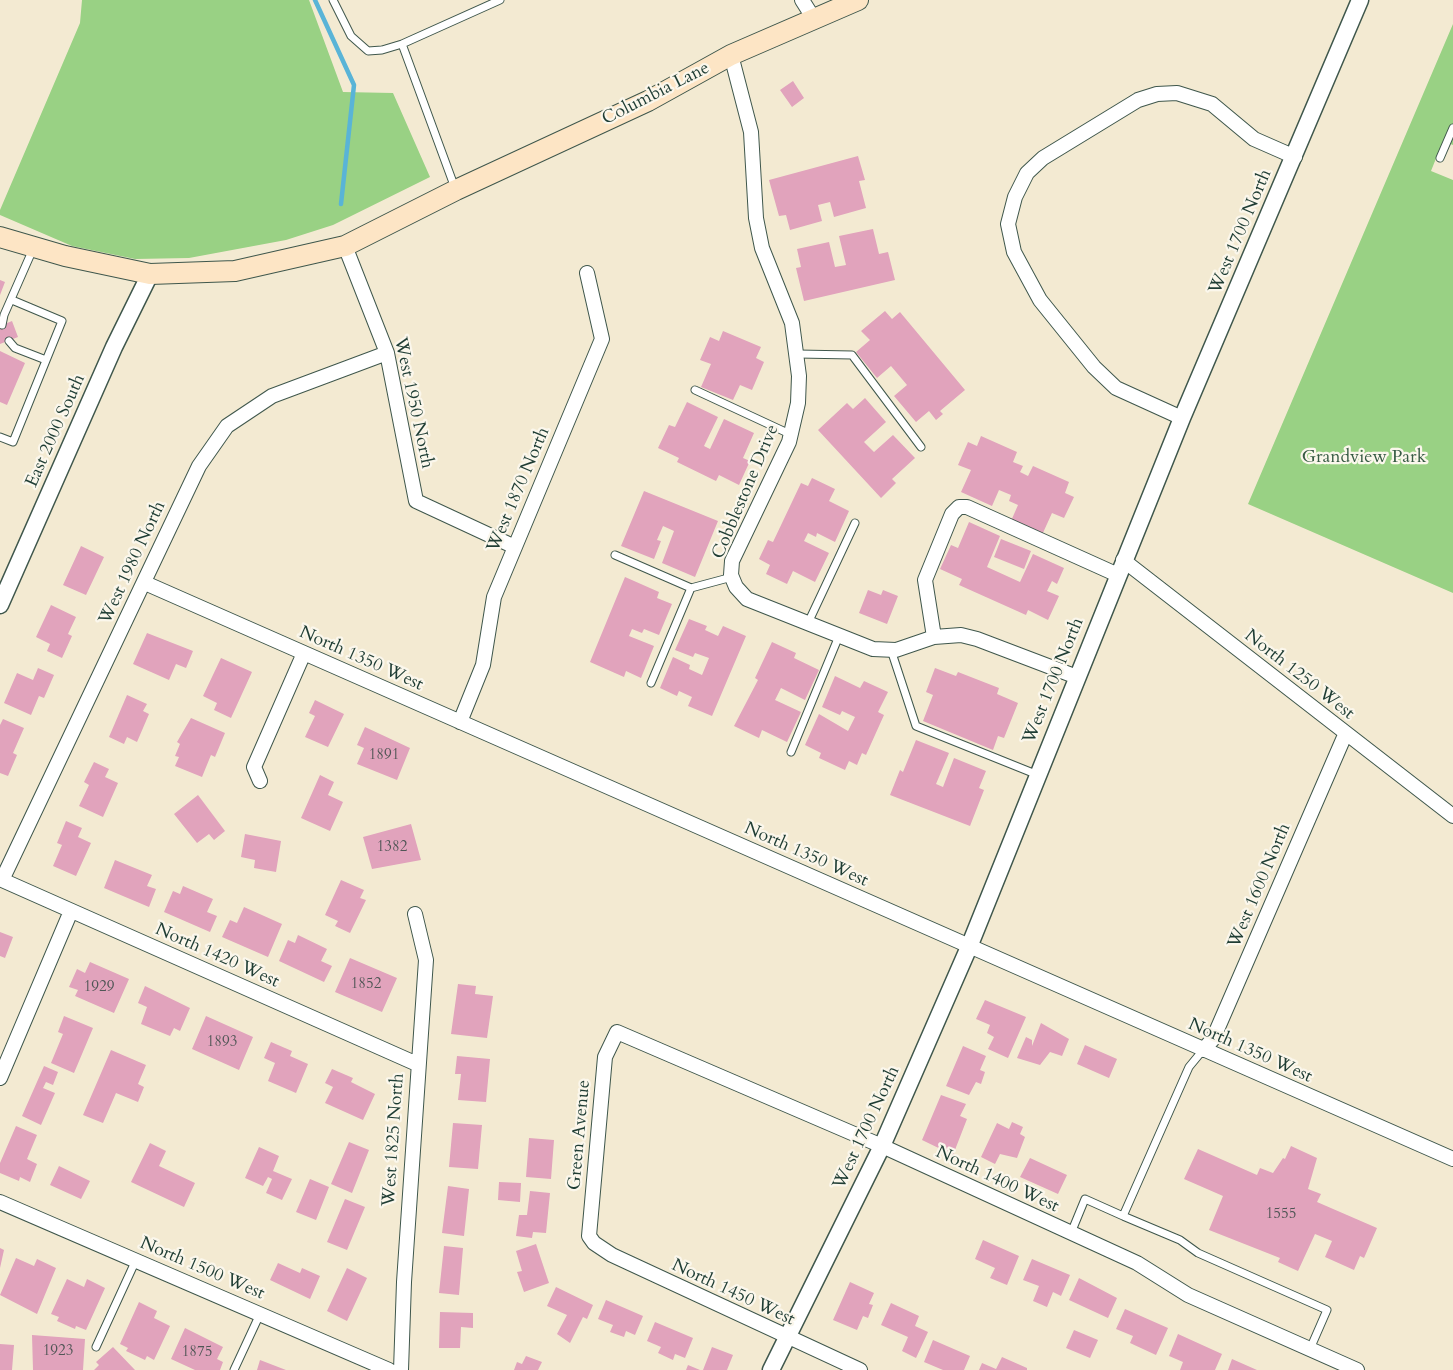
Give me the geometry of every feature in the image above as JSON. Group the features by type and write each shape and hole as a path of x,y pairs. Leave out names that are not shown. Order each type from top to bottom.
{"main road":[{"name":"Columbia Lane","path":"0,237 33,248 150,274 235,271 345,246 456,190 648,101 731,55 858,0"}],"street":[{"path":"802,0 814,19"},
{"name":"West 1700 North","path":"771,1370 882,1146 969,947 1120,568 1360,0"},
{"name":"Cobblestone Drive","path":"731,55 752,132 756,218 762,248 792,323 798,354 798,403 792,435 732,561 732,577 736,587 747,599 873,649 891,650 934,637 961,635 977,639 1077,678"},
{"path":"1182,418 1116,388 1094,367 1040,300 1014,252 1008,224 1015,197 1027,172 1043,158 1138,100 1157,94 1178,93 1212,104 1254,139 1295,157"},
{"name":"West 1950 North","path":"345,246 387,353 416,501 515,547"},
{"name":"West 1870 North","path":"459,722 483,665 494,597 602,339 587,273"},
{"name":"East 2000 South","path":"0,605 114,347 150,274"},
{"name":"West 1980 North","path":"2,880 199,466 227,426 272,396 387,353"},
{"name":"North 1250 West","path":"934,637 925,580 952,514 959,507 967,507 1120,568 1453,816"},
{"name":"North 1350 West","path":"145,583 1453,1159"},
{"path":"260,781 254,767 304,653"},
{"name":"West 1600 North","path":"1203,1050 1213,1040 1345,735"},
{"name":"North 1420 West","path":"2,880 417,1064"},
{"path":"0,1078 71,911"},
{"name":"West 1825 North","path":"401,1370 417,1064 426,960 415,914"},
{"name":"North 1400 West","path":"617,1032 882,1146 1137,1263 1188,1295 1357,1370"},
{"name":"Green Avenue","path":"594,1243 589,1236 605,1057 617,1032"},
{"name":"North 1500 West","path":"0,1202 389,1370"},
{"name":"North 1450 West","path":"594,1243 612,1255 860,1370"}],"lane":[{"path":"333,0 351,36 368,51 382,50 402,44 500,0"},
{"path":"402,44 456,190"},
{"path":"1440,158 1453,128"},
{"path":"2,325 33,248"},
{"path":"0,437 13,442 62,321 12,300"},
{"path":"9,341 15,348 46,360"},
{"path":"798,354 852,355 921,447"},
{"path":"695,390 792,435"},
{"path":"808,624 855,523"},
{"path":"615,555 691,588 732,577"},
{"path":"651,683 691,588"},
{"path":"791,752 839,636"},
{"path":"891,650 916,726 1038,775"},
{"path":"1123,1216 1189,1067 1203,1050"},
{"path":"1071,1233 1085,1199 1180,1240 1198,1253 1326,1310 1310,1349"},
{"path":"96,1347 136,1260"},
{"path":"234,1370 260,1314"}],"green space":[{"path":"82,0 309,0 343,92 393,93 430,177 333,225 286,240 189,258 135,259 72,246 0,215 0,210 80,23"},
{"name":"Grandview Park","path":"1453,24 1453,145 1443,141 1431,171 1453,180 1453,593 1248,504"}],"building":[{"path":"793,81 804,98 792,107 780,90"},
{"path":"858,156 865,180 859,181 866,208 834,217 830,202 818,205 822,221 790,230 786,215 779,216 769,180"},
{"path":"873,229 879,254 888,252 895,280 804,301 796,268 801,267 797,249 829,242 835,267 846,265 839,236"},
{"path":"0,280 5,282 0,295"},
{"path":"885,311 892,319 900,312 965,390 940,411 943,414 936,420 929,411 916,422 894,396 907,385 891,366 877,378 856,352 870,340 861,331"},
{"path":"12,321 18,337 0,344 0,326"},
{"path":"723,331 761,347 756,358 764,362 752,390 740,385 733,400 701,387 711,364 700,360 710,337 719,341"},
{"path":"0,351 25,363 7,405 0,402"},
{"path":"865,398 886,422 864,442 874,452 893,435 915,458 892,479 896,483 881,498 818,430 847,403 853,409"},
{"path":"687,402 718,417 704,446 710,449 724,419 754,433 743,458 750,461 739,485 719,475 716,481 677,462 679,458 658,448 669,425 675,427"},
{"path":"981,436 1017,452 1013,462 1023,466 1020,472 1028,476 1033,466 1069,482 1065,493 1074,497 1064,518 1052,513 1042,535 1011,521 1018,505 1009,501 1011,495 999,490 992,506 961,492 971,470 958,465 968,442 977,446"},
{"path":"812,478 835,489 829,501 849,511 835,542 817,533 816,537 808,533 804,541 829,553 815,582 793,571 787,584 766,574 770,565 759,559 768,540 773,542 801,483 808,486"},
{"path":"644,491 718,521 695,577 662,563 674,531 663,526 657,540 661,541 654,559 621,546"},
{"path":"969,522 1000,536 987,567 1020,582 1033,554 1064,568 1057,584 1052,581 1047,591 1059,596 1048,620 1028,610 1026,615 959,585 962,579 940,569 951,545 958,548"},
{"path":"1001,539 1031,551 1024,569 994,557"},
{"path":"81,546 104,557 86,595 63,585"},
{"path":"625,577 659,592 657,598 672,604 659,635 644,629 642,633 632,629 629,636 654,646 641,678 626,671 624,677 590,662"},
{"path":"868,590 881,595 883,590 898,596 887,624 859,613"},
{"path":"51,605 76,617 68,634 72,636 62,658 47,651 50,644 36,637"},
{"path":"689,619 707,626 705,630 718,636 723,626 746,636 712,716 688,706 692,697 679,691 677,696 660,688 673,657 690,665 689,669 702,675 709,658 695,653 693,657 675,650"},
{"path":"147,633 193,651 186,668 176,664 169,680 133,664"},
{"path":"772,642 796,653 794,658 819,670 805,700 781,688 775,700 801,712 787,742 762,730 759,738 734,726 758,680 755,678"},
{"path":"221,658 252,672 231,718 214,710 217,703 203,696"},
{"path":"38,668 54,675 44,698 39,696 31,715 4,703 17,673 33,680"},
{"path":"935,668 956,676 958,672 999,688 997,694 1018,703 1004,738 998,736 993,750 923,721 933,695 926,692"},
{"path":"835,676 860,688 864,681 888,692 878,712 884,715 866,755 862,753 857,765 849,761 845,770 819,758 821,753 805,745 819,714 848,731 855,717 842,711 840,715 822,707"},
{"path":"127,695 147,704 143,711 149,714 137,742 127,737 124,744 109,737"},
{"path":"315,700 344,714 328,747 305,737 315,716 309,713"},
{"path":"191,718 225,733 215,757 211,755 202,777 175,766 179,757 175,756 180,744 177,742"},
{"path":"3,719 24,728 13,753 17,755 8,776 0,773 0,725"},
{"path":"365,727 410,748 397,780 357,764 364,748 357,745"},
{"path":"916,740 949,753 936,784 943,787 954,758 986,771 979,788 984,790 970,826 890,795 900,770 903,772"},
{"path":"94,762 109,769 105,777 118,783 103,817 79,806 89,785 84,782"},
{"path":"320,775 334,782 328,795 343,802 330,831 301,818"},
{"path":"198,795 225,831 214,840 209,834 197,843 174,814"},
{"path":"66,821 82,828 78,837 91,843 76,876 53,866 62,845 57,843"},
{"path":"411,824 421,860 372,869 363,837"},
{"path":"245,834 281,841 276,872 254,868 255,860 241,857"},
{"path":"115,860 152,875 147,886 156,889 149,907 104,888"},
{"path":"341,880 364,890 360,898 366,900 350,933 335,926 338,921 325,915"},
{"path":"183,886 213,899 207,912 217,916 210,932 164,912 173,891 180,894"},
{"path":"244,907 282,924 268,957 222,937 230,920 237,923"},
{"path":"0,932 13,937 5,958 0,956"},
{"path":"298,935 327,949 321,961 332,966 324,982 279,961 288,940 295,943"},
{"path":"350,958 397,978 382,1012 335,992"},
{"path":"90,962 129,979 114,1013 75,996 78,990 69,987 77,969 85,973"},
{"path":"458,984 476,986 475,994 493,996 487,1038 451,1034"},
{"path":"145,986 190,1008 180,1031 174,1028 170,1036 141,1024 147,1007 138,1003"},
{"path":"985,1000 1026,1017 1008,1058 988,1049 994,1037 987,1033 990,1025 976,1019"},
{"path":"64,1016 93,1028 74,1073 51,1063 63,1034 58,1032"},
{"path":"206,1016 253,1037 239,1070 192,1049"},
{"path":"1041,1023 1069,1039 1062,1056 1050,1052 1040,1065 1017,1058 1026,1037 1032,1040 1032,1046"},
{"path":"271,1042 292,1051 290,1056 308,1064 296,1093 268,1081 275,1063 264,1058"},
{"path":"1085,1045 1117,1059 1109,1078 1077,1064"},
{"path":"963,1046 986,1056 980,1070 985,1072 981,1084 976,1082 969,1095 946,1086"},
{"path":"111,1050 146,1065 138,1084 144,1087 138,1102 116,1093 103,1123 83,1115"},
{"path":"457,1056 490,1059 486,1102 458,1100 461,1074 455,1074"},
{"path":"44,1066 58,1072 53,1085 46,1082 43,1088 55,1093 41,1125 22,1116"},
{"path":"332,1069 353,1078 351,1082 375,1094 363,1120 325,1103 333,1087 325,1083"},
{"path":"941,1095 966,1104 960,1116 967,1119 953,1155 922,1140"},
{"path":"1012,1122 1023,1127 1020,1134 1025,1137 1017,1158 1000,1154 995,1164 981,1157 997,1123 1009,1129"},
{"path":"453,1123 482,1125 478,1169 449,1167"},
{"path":"16,1126 37,1135 27,1159 37,1164 30,1182 20,1177 19,1181 0,1173 0,1163"},
{"path":"529,1138 554,1140 551,1179 526,1177"},
{"path":"349,1142 369,1150 352,1193 331,1184"},
{"path":"150,1143 166,1151 159,1166 195,1183 184,1207 131,1182"},
{"path":"1291,1146 1317,1158 1308,1189 1321,1194 1317,1202 1377,1228 1364,1258 1360,1256 1354,1270 1325,1257 1332,1241 1315,1234 1298,1271 1278,1262 1280,1258 1209,1230 1223,1196 1184,1179 1198,1149 1257,1175 1260,1168 1273,1173 1283,1158 1285,1159"},
{"path":"259,1147 279,1156 273,1171 292,1179 282,1200 266,1193 272,1179 268,1177 263,1186 245,1178"},
{"path":"1030,1158 1067,1175 1058,1194 1020,1177"},
{"path":"59,1166 90,1181 81,1199 50,1185"},
{"path":"310,1179 329,1187 316,1220 296,1212"},
{"path":"499,1182 521,1183 520,1202 498,1200"},
{"path":"448,1186 469,1189 464,1236 442,1233"},
{"path":"530,1191 550,1193 546,1233 533,1232 532,1238 516,1236 519,1215 527,1215"},
{"path":"345,1199 365,1207 347,1250 327,1242"},
{"path":"983,1240 1019,1256 1007,1285 990,1278 995,1268 975,1259"},
{"path":"536,1244 549,1283 524,1292 517,1272 522,1271 516,1251"},
{"path":"444,1246 463,1248 459,1295 439,1293"},
{"path":"0,1248 4,1250 0,1268"},
{"path":"16,1258 34,1266 37,1259 56,1268 37,1314 0,1295"},
{"path":"1032,1259 1070,1275 1061,1296 1053,1292 1047,1307 1033,1301 1039,1286 1023,1280"},
{"path":"278,1263 300,1273 302,1268 320,1276 310,1299 270,1280"},
{"path":"347,1268 367,1278 347,1321 327,1311"},
{"path":"1079,1278 1117,1298 1108,1318 1069,1300"},
{"path":"67,1279 84,1287 87,1279 105,1288 86,1330 76,1326 75,1329 57,1321 59,1317 51,1314"},
{"path":"850,1282 874,1293 869,1304 873,1305 868,1318 863,1316 857,1330 833,1320"},
{"path":"556,1287 593,1305 587,1319 583,1317 570,1343 557,1334 567,1315 547,1306"},
{"path":"606,1300 643,1316 635,1335 626,1331 624,1337 610,1332 613,1325 598,1319"},
{"path":"139,1302 157,1311 154,1318 170,1326 154,1360 147,1356 145,1360 126,1351 128,1348 120,1344"},
{"path":"891,1303 919,1316 915,1326 928,1332 916,1358 902,1351 908,1337 881,1325"},
{"path":"1125,1309 1168,1328 1156,1355 1130,1343 1133,1336 1116,1329"},
{"path":"440,1312 473,1313 473,1328 461,1327 460,1348 439,1348"},
{"path":"655,1322 693,1338 685,1358 675,1354 673,1360 658,1353 661,1347 647,1341"},
{"path":"185,1328 223,1347 217,1359 223,1362 220,1370 195,1370 171,1359"},
{"path":"1074,1330 1098,1340 1090,1358 1066,1348"},
{"path":"1178,1334 1222,1354 1215,1370 1180,1370 1183,1362 1169,1356"},
{"path":"32,1335 85,1339 83,1370 33,1370"},
{"path":"933,1340 970,1356 964,1370 943,1370 924,1362"},
{"path":"0,1344 14,1345 12,1370 0,1370"},
{"path":"113,1347 135,1370 94,1370 99,1365 96,1362"},
{"path":"712,1347 733,1355 727,1370 703,1370"},
{"path":"526,1356 542,1362 538,1370 514,1370 517,1362 522,1364"},
{"path":"1002,1357 1027,1370 979,1370 982,1363 996,1369"},
{"path":"1232,1359 1257,1370 1228,1370"},
{"path":"260,1360 286,1370 257,1370"},
{"path":"688,1365 700,1370 686,1370"}],"waterway":[{"path":"315,0 354,85 341,204"}]}
